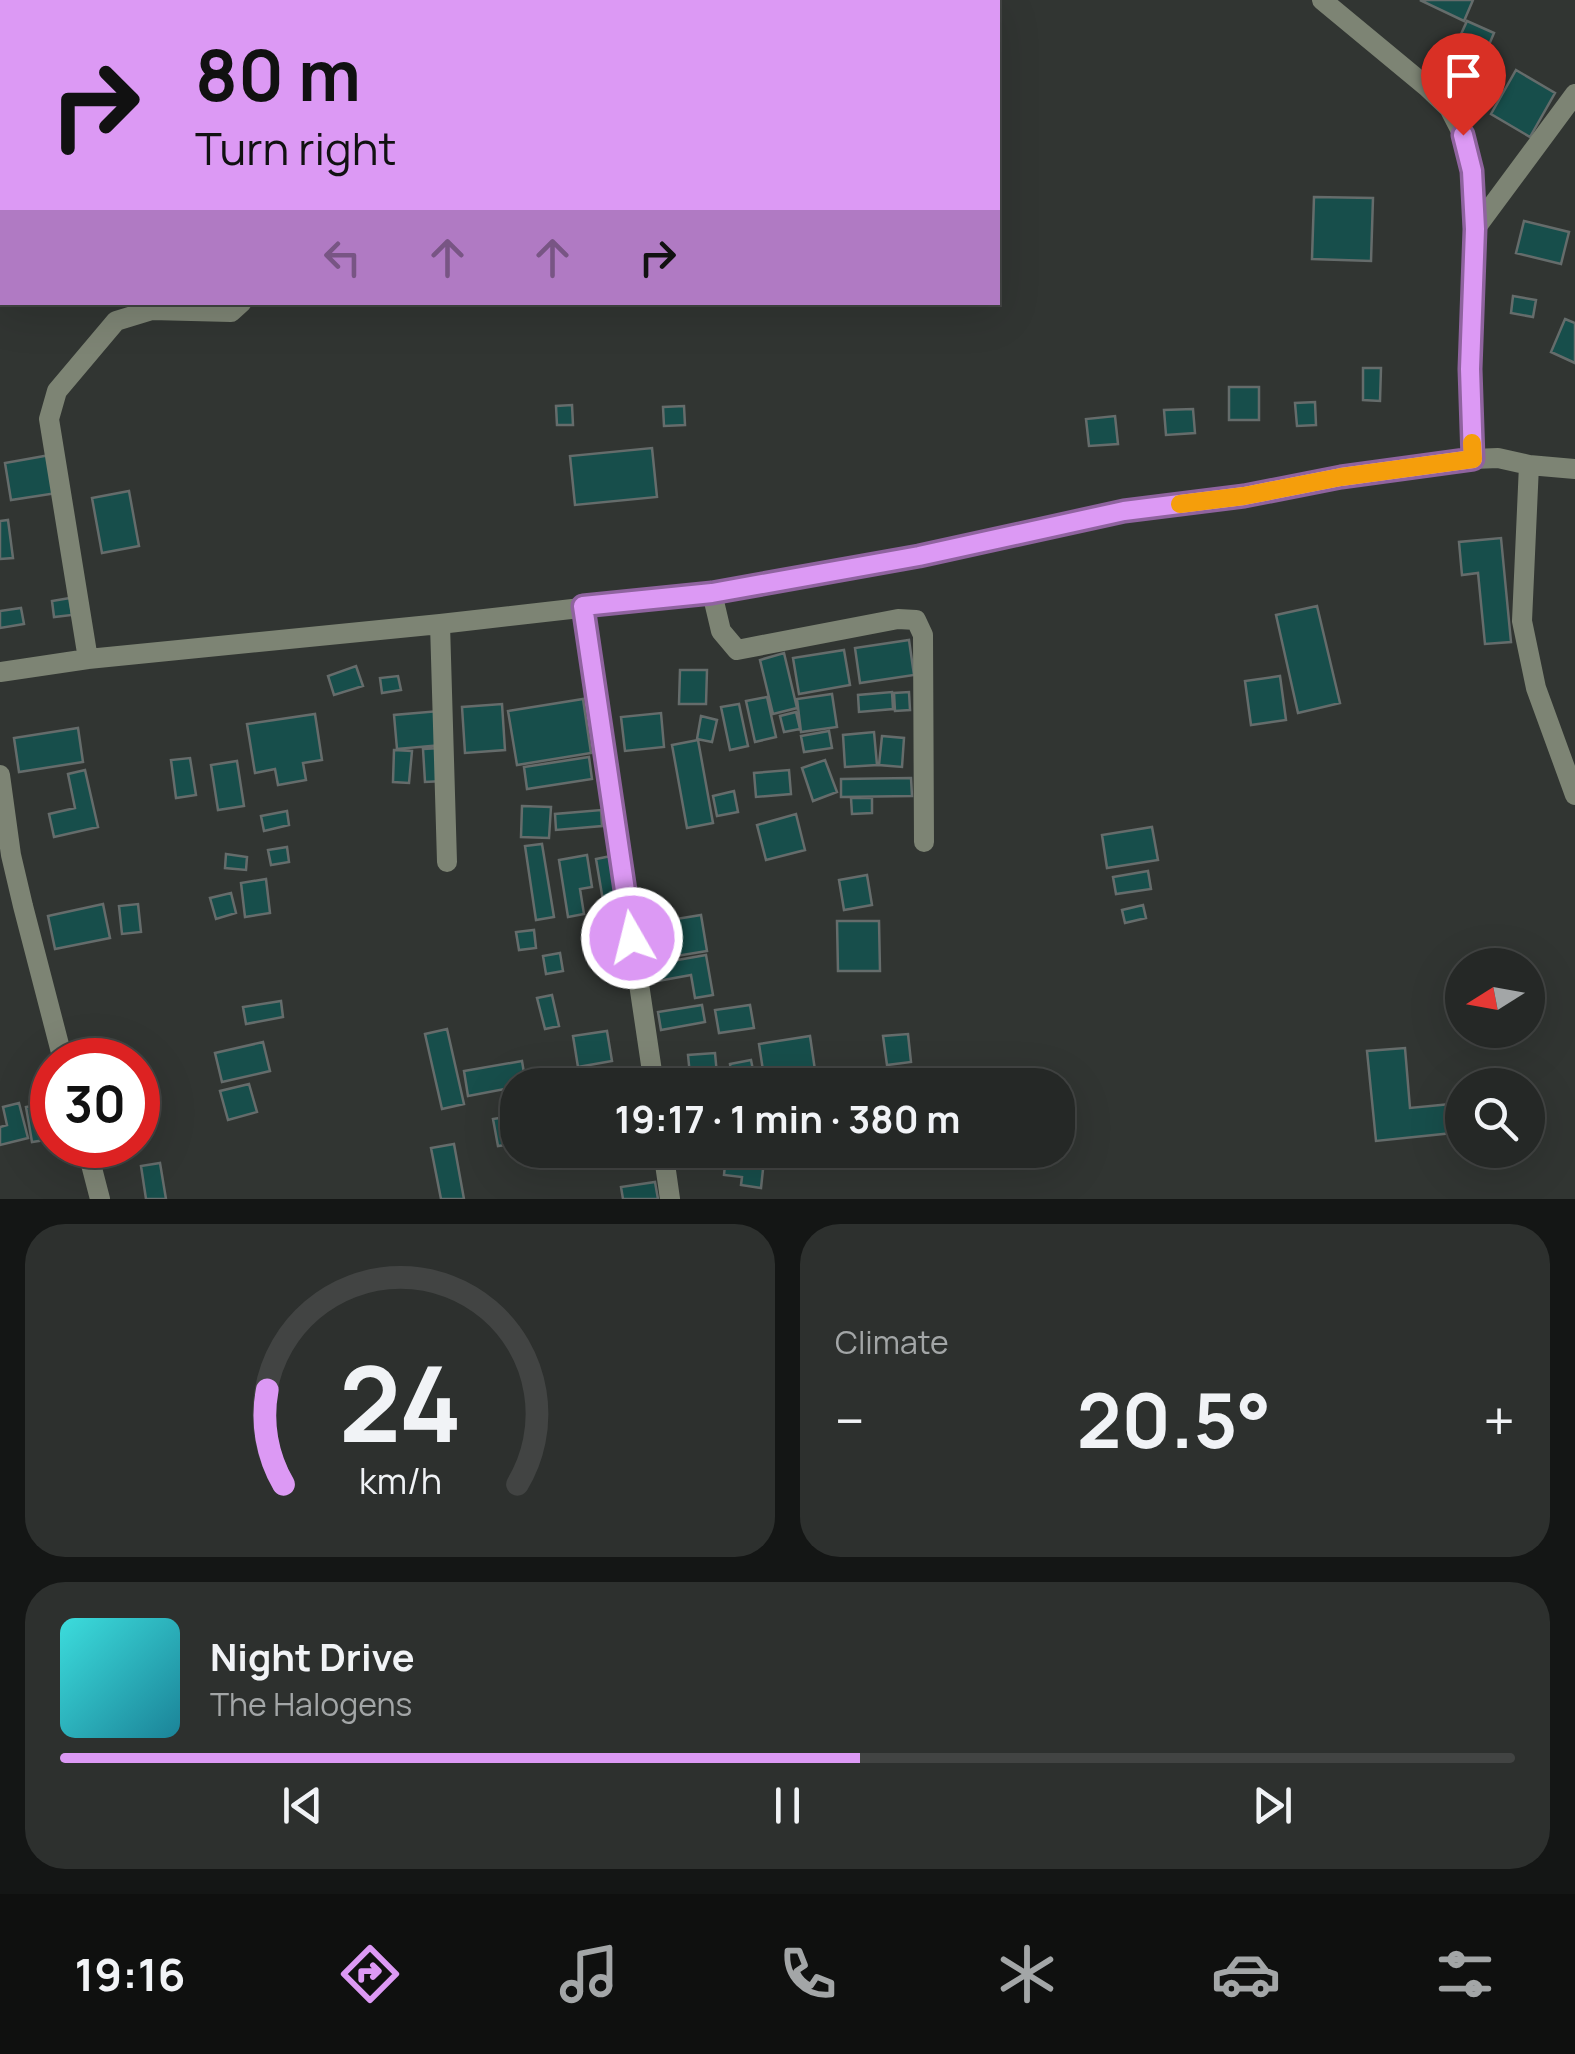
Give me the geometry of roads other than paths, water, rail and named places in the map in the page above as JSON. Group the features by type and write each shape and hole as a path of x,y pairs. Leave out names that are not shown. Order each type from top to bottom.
{"street":[{"path":"1332,4 1428,87 1448,108 1463,135 1472,171 1475,229 1470,369 1473,459"},
{"path":"1475,229 1575,94"},
{"path":"88,659 50,420 57,390 116,321 152,310 231,312 239,305"},
{"path":"0,672 88,659 712,593 919,556 1124,511 1473,459 1498,458 1575,469"},
{"path":"1528,465 1522,621 1536,688 1575,795"},
{"path":"712,593 721,631 737,650 898,619 916,620 923,635 924,842"},
{"path":"583,606 651,1068"},
{"path":"440,624 447,862"},
{"path":"0,775 22,906 57,1038"},
{"path":"92,1168 100,1199"},
{"path":"666,1168 670,1199"}]}
